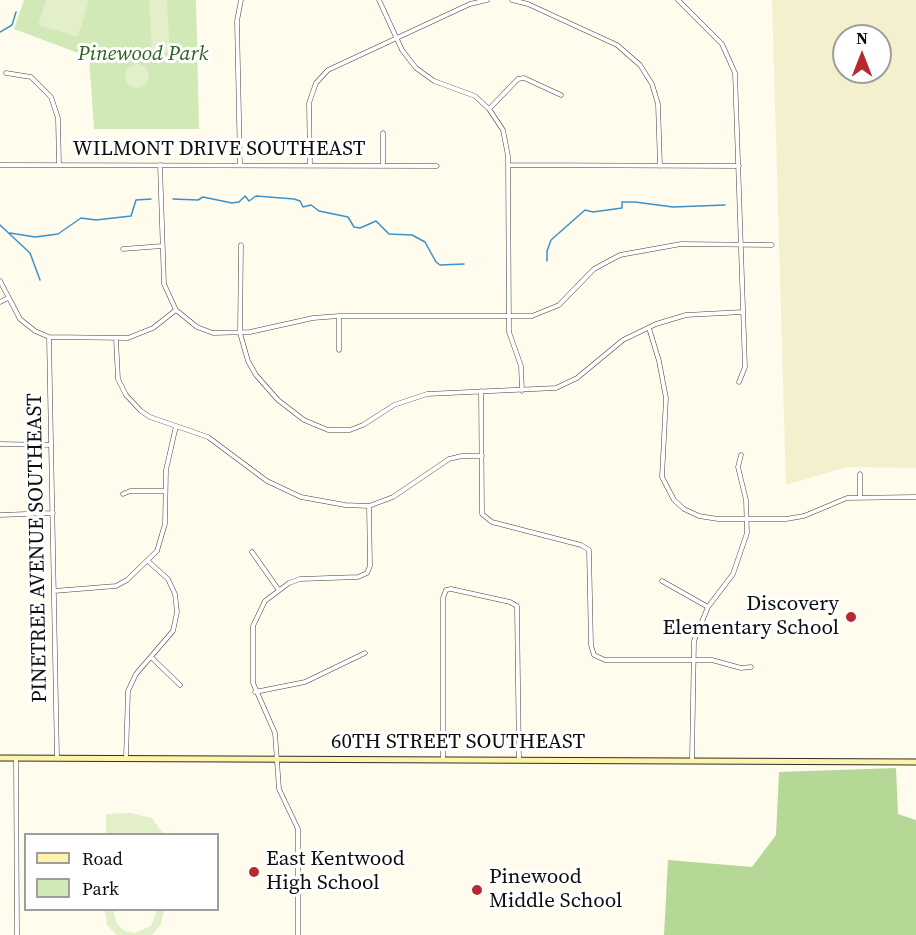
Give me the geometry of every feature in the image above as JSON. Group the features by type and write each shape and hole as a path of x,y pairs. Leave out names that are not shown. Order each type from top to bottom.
{"main road":[{"name":"60TH STREET SOUTHEAST","path":"0,758 916,762"}],"street":[{"path":"240,165 237,21 242,0"},
{"path":"379,0 408,60 423,75 441,84 467,92 489,109 503,130 508,165 509,332 520,366 522,391"},
{"path":"310,165 309,106 316,82 332,67 470,4 487,0"},
{"path":"512,0 528,4 617,45 640,65 652,84 658,104 660,166"},
{"path":"678,0 684,2 714,35 734,68 745,367 739,382"},
{"path":"6,73 31,78 51,97 58,118 59,165"},
{"path":"489,109 518,80 524,78 561,95"},
{"path":"383,133 384,166"},
{"name":"WILMONT DRIVE SOUTHEAST","path":"0,165 437,166"},
{"path":"160,165 165,284 176,310 207,331 223,334 339,315 508,318 532,316 556,307 568,298 594,269 621,255 681,244 772,244"},
{"path":"508,165 739,166"},
{"path":"241,245 240,333 251,367 267,390 304,420 324,429 348,430 363,425 394,405 421,395 556,388 572,381 623,340 649,328 686,315 743,312"},
{"path":"123,249 162,246"},
{"path":"0,281 26,325 49,337 116,339 140,335 176,310"},
{"path":"0,302 8,298"},
{"path":"339,315 339,350"},
{"path":"649,328 664,384 667,418 662,466 666,488 684,509 699,516 747,519 792,518 841,499 916,497"},
{"name":"PINETREE AVENUE SOUTHEAST","path":"49,337 57,758"},
{"path":"116,339 116,370 126,395 150,417 207,437 251,471 283,490 328,503 369,506 393,497 449,459 462,456 482,456"},
{"path":"482,391 482,514 485,519 581,545 589,550 591,645 594,656 605,660 718,660 741,668 751,667"},
{"path":"54,591 102,589 116,586 149,562 163,536 170,445 176,426"},
{"path":"0,444 51,445"},
{"path":"692,760 692,660 697,631 708,607 733,574 747,533 747,519 738,467 741,455"},
{"path":"860,474 860,497"},
{"path":"123,494 130,490 165,491"},
{"path":"298,935 298,829 279,789 275,733 255,692 251,671 253,626 265,601 278,589 300,579 358,577 367,573 370,566 369,506"},
{"path":"0,515 53,513"},
{"path":"252,552 278,589"},
{"path":"126,758 128,691 136,674 173,631 177,612 175,594 168,579 149,562"},
{"path":"662,581 708,607"},
{"path":"443,759 443,598 446,590 456,589 510,602 517,606 519,760"},
{"path":"255,692 305,682 365,653"},
{"path":"152,658 180,686"},
{"path":"16,758 18,935"}],"shaded area":[{"path":"772,0 916,0 916,468 846,467 786,485"}],"green space":[{"name":"Pinewood Park","path":"24,0 196,0 199,129 94,129 89,57 14,29"},
{"path":"46,0 89,0 78,37 38,25"},
{"path":"149,0 167,0 170,53 152,54"},
{"path":"137,64 142,65 148,71 148,81 142,87 137,88 132,87 126,81 125,76 126,71 132,65"},
{"path":"896,768 898,814 916,820 916,935 664,935 668,860 752,867 776,835 779,772"},
{"path":"130,813 152,818 162,833 106,833 106,814"},
{"path":"105,911 113,911 117,924 125,931 134,933 151,926 157,911 164,911 161,924 152,935 117,935 107,925"}],"waterway":[{"path":"0,32 12,25 16,12"},
{"path":"173,199 198,200 203,197 232,203 239,202 245,196 249,201 256,196 294,199 300,201 303,207 311,205 319,211 348,217 354,227 360,228 376,221 389,234 412,235 425,242 440,265 464,264"},
{"path":"10,233 35,237 58,234 81,218 96,220 131,216 136,200 151,199"},
{"path":"547,261 547,251 551,240 585,210 593,212 622,208 622,202 673,207 725,205"},
{"path":"0,225 30,253 40,280"}],"place":[{"name":"Discovery Elementary School","path":"851,617"},
{"name":"East Kentwood High School","path":"254,872"},
{"name":"Pinewood Middle School","path":"477,890"}]}
